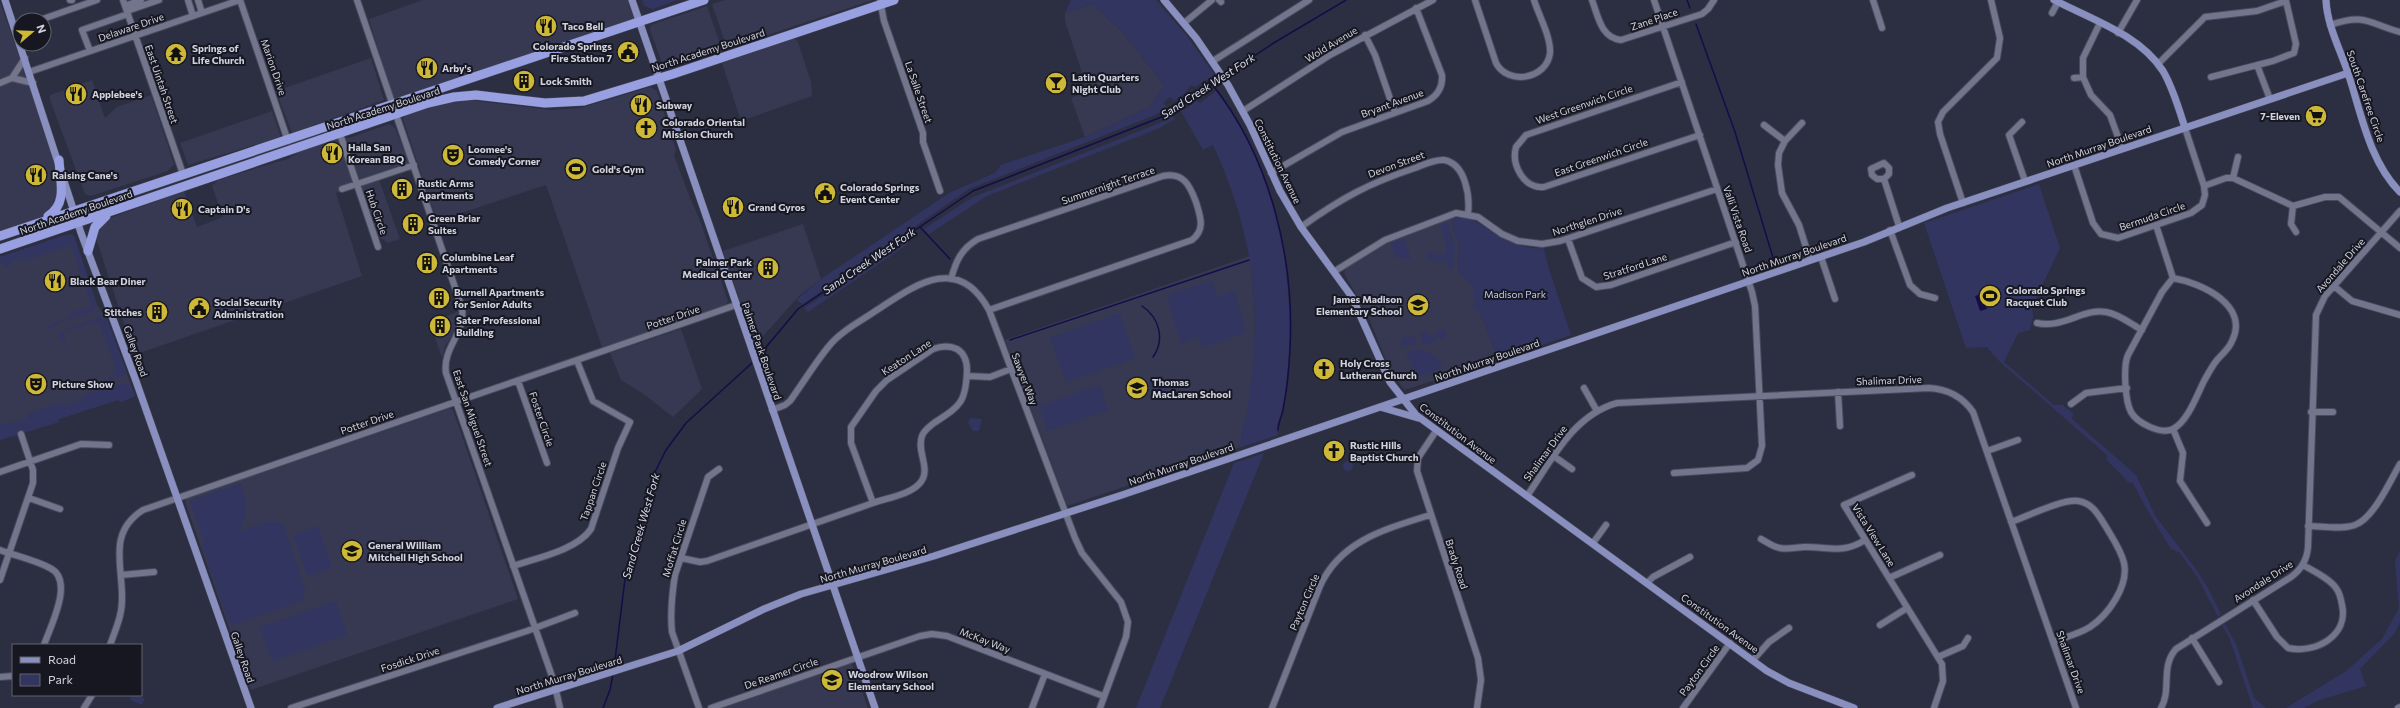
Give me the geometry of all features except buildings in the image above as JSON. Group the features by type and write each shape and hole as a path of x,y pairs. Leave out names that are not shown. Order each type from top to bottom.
{"highway":[{"name":"North Academy Boulevard","path":"0,236 183,174 288,141 704,0"},
{"name":"North Academy Boulevard","path":"0,249 442,100 465,95 490,95 545,104 584,101 660,78 880,2 894,0"},
{"path":"37,223 51,215 60,204 62,196 58,160"},
{"path":"88,251 95,227 112,211"}],"main road":[{"name":"Galley Road","path":"5,0 12,15"},
{"name":"Palmer Park Boulevard","path":"632,0 660,78 751,350 874,708"},
{"name":"Constitution Avenue","path":"1164,0 1184,23 1215,64 1228,85 1243,111 1271,173 1301,227 1335,271 1358,308 1385,374 1402,400 1420,419 1753,660 1789,683 1854,708"},
{"name":"South Carefree Circle","path":"2326,0 2330,25 2378,159 2400,192"},
{"path":"2060,1 2142,47 2158,64 2171,87 2185,128"},
{"name":"Galley Road","path":"24,52 78,223 251,708"},
{"name":"North Murray Boulevard","path":"497,708 597,678 678,651 764,609 801,594 947,552 1402,400 1821,257 1963,202 2348,73"},
{"path":"1380,407 1420,419"}],"street":[{"path":"52,16 97,0"},
{"path":"90,51 82,30 141,0"},
{"path":"125,8 159,0"},
{"path":"188,0 193,16"},
{"path":"198,0 202,13"},
{"name":"Delaware Drive","path":"29,72 240,0"},
{"name":"Marion Drive","path":"240,0 288,141"},
{"name":"East San Miguel Street","path":"357,0 462,308 462,325 448,350 445,361 446,373 535,628 556,690 560,708"},
{"path":"1184,23 1212,0"},
{"path":"1215,64 1309,0"},
{"name":"Wold Avenue","path":"1243,111 1365,35 1432,0"},
{"path":"1475,0 1496,63 1502,72 1516,77 1537,72 1546,64 1550,52 1534,0"},
{"name":"Zane Place","path":"1592,0 1603,29 1617,40 1626,39 1702,14 1708,9 1714,0"},
{"name":"Valli Vista Road","path":"1654,0 1749,281 1755,306 1760,396 1762,446 1760,456 1755,464 1743,469 1674,473"},
{"path":"1872,0 1882,28"},
{"path":"1963,202 1940,134 1938,122 1943,112 1994,63 1999,54 2000,38 1991,0"},
{"path":"2118,33 2137,0"},
{"path":"2052,13 2060,1"},
{"path":"2158,64 2205,17 2256,11 2286,1 2296,44 2295,51 2281,58 2211,77"},
{"name":"La Salle Street","path":"880,2 884,21 940,191"},
{"name":"East Uintah Street","path":"125,8 183,174"},
{"name":"Bryant Avenue","path":"1271,173 1342,132 1428,101 1437,95 1442,85 1442,75 1416,8"},
{"path":"2330,25 2357,18 2400,32"},
{"path":"2100,23 2083,58 2083,77 2091,95 2110,116 2122,148"},
{"path":"1365,35 1375,55 1395,113"},
{"path":"1999,54 2007,56"},
{"path":"0,83 12,78 25,58"},
{"path":"2257,64 2270,100"},
{"path":"2074,78 2083,77"},
{"path":"12,78 33,83"},
{"name":"West Greenwich Circle","path":"1518,166 1516,147 1526,135 1682,82"},
{"path":"2022,122 2009,135 2025,182"},
{"path":"1802,123 1785,141 1778,159 1780,189 1785,202 1799,224 1810,260"},
{"path":"1764,126 1785,141"},
{"name":"Bermuda Circle","path":"2074,165 2093,223 2101,234 2118,238 2191,213 2199,208 2204,201 2204,186 2185,128"},
{"name":"Hub Circle","path":"340,134 378,247"},
{"name":"East Greenwich Circle","path":"1518,166 1522,177 1529,184 1544,187 1700,135"},
{"path":"2233,178 2238,158"},
{"name":"Devon Street","path":"1301,227 1347,195 1371,183 1440,160 1453,164 1461,172 1468,194 1468,214"},
{"name":"Hub Circle","path":"342,189 414,165"},
{"name":"Summernight Terrace","path":"951,279 959,256 965,248 978,239 1163,176 1176,176 1185,180 1191,187 1202,223 1198,235 1192,240 989,310"},
{"path":"2204,186 2226,178 2233,178 2293,206 2325,197 2339,197 2400,248"},
{"path":"1884,179 1899,226"},
{"name":"Northglen Drive","path":"1468,214 1478,217 1502,234 1518,241 1542,244 1568,239 1717,189"},
{"path":"2293,206 2291,224 2296,232"},
{"name":"Avondale Drive","path":"2161,708 2166,695 2165,675 2169,658 2176,649 2296,573 2303,565 2308,555 2314,321 2321,303 2334,286 2400,211"},
{"path":"1335,271 1377,244 1399,233 1451,215 1468,214"},
{"path":"2156,225 2174,278"},
{"path":"1890,230 1910,285 1920,294 1935,298"},
{"name":"Stratford Lane","path":"1568,239 1582,278 1596,287 1612,285 1736,242"},
{"path":"1821,257 1835,299"},
{"name":"Sawyer Way","path":"772,410 790,401 829,346 846,331 922,282 940,278 951,279 970,286 977,292 989,310 1065,513 1082,553 1121,602 1127,615 1128,628 1126,637 1103,696 1100,708"},
{"path":"2174,278 2191,283 2226,302 2233,314 2235,331 2232,342 2212,366 2183,419 2173,429 2164,431 2155,429 2135,417 2129,407 2126,362 2162,292 2174,278"},
{"path":"2334,286 2352,301 2400,315"},
{"name":"Potter Drive","path":"110,644 122,607 120,539 130,520 143,510 736,305"},
{"path":"2037,324 2055,325 2103,312 2117,316 2142,330"},
{"name":"Keaton Lane","path":"681,558 700,562 706,561 913,489 920,484 925,472 921,453 921,437 929,427 961,404 967,376 966,361 962,354 951,347 942,346 933,349 887,380 876,391 854,422 850,434 872,503"},
{"name":"Tappan Circle","path":"513,566 574,544 588,534 618,448 630,422 593,401 577,361"},
{"path":"967,376 990,377 1011,369"},
{"name":"Foster Circle","path":"518,381 547,463"},
{"path":"1584,388 1597,411"},
{"name":"Shalimar Drive","path":"1527,496 1580,422 1611,404 1624,402 1929,388 1948,391 1964,400 1973,412 2076,708"},
{"path":"2071,404 2086,393 2127,388"},
{"path":"1838,392 1840,426"},
{"path":"2311,412 2333,412"},
{"path":"2173,429 2183,453 2180,481 2207,523"},
{"name":"Brady Road","path":"1436,430 1422,451 1417,465 1418,478 1478,658 1481,680 1476,708"},
{"path":"0,580 29,498 34,479 21,434"},
{"path":"1987,451 2018,440"},
{"path":"0,472 80,444 109,445"},
{"path":"1555,457 1572,469"},
{"path":"2308,526 2349,526 2360,522 2372,509 2400,464"},
{"name":"Moffat Circle","path":"699,708 678,651 671,621 674,575 708,476 719,469"},
{"name":"Vista View Lane","path":"1912,475 1844,505 1938,657 1944,674 1934,708"},
{"path":"29,498 60,509"},
{"path":"2011,522 2065,503 2076,501 2086,503 2099,515 2123,558 2125,570 2124,582 2106,611 2090,627 2053,642"},
{"name":"Payton Circle","path":"1272,708 1317,593 1330,567 1357,542 1384,530 1430,515"},
{"path":"1593,543 1606,524"},
{"path":"1761,538 1776,547 1788,549 1808,547 1845,549 1854,547 1865,540"},
{"path":"0,550 50,568 57,573 61,581 61,593 44,644"},
{"name":"Vista View Lane","path":"1889,578 1940,555"},
{"path":"1647,583 1653,577 1690,558"},
{"path":"2253,600 2277,637 2288,648 2310,649 2334,635 2340,629 2344,619 2339,594 2332,583 2303,565"},
{"path":"121,575 154,572"},
{"path":"1880,625 1907,608"},
{"name":"Fosdick Drive","path":"291,708 575,614"},
{"path":"1753,660 1769,642 1789,628"},
{"name":"McKay Way","path":"857,658 920,636 939,635 1103,696"},
{"path":"1938,657 1963,646 1968,638"},
{"path":"2192,638 2219,682"},
{"name":"Payton Circle","path":"1683,708 1730,643"},
{"name":"De Reamer Circle","path":"711,708 857,658"},
{"path":"1032,708 1045,674"},
{"path":"0,677 12,676"},
{"path":"84,708 91,696"}],"shaded area":[{"path":"423,0 629,0 636,20 394,101 369,19"},
{"path":"725,0 873,0 731,47 726,45 712,4"},
{"path":"0,2 12,36 12,52 18,52 51,146 57,183 56,203 44,215 36,220 0,233"},
{"path":"1092,4 1122,31 1165,86 1148,108 1085,137 1071,98 1088,91 1065,21 1065,13"},
{"path":"707,6 722,49 665,71 650,30 651,25"},
{"path":"794,38 798,42 811,82 812,96 741,121 722,63"},
{"path":"371,58 384,100 292,133 276,91"},
{"path":"92,80 105,118 117,107 151,95 174,164 168,171 91,196 85,194 50,100 50,95"},
{"path":"650,87 657,91 676,150 674,155 699,218 728,301 725,306 602,347 546,185 437,221 403,119 405,116 439,104 469,100 551,110 581,108"},
{"path":"272,111 281,137 188,165 180,143"},
{"path":"389,124 395,128 409,163 377,174 400,239 388,243 379,237 360,184 336,193 362,276 134,355 96,238 98,226 105,220 184,191 197,227 223,217 212,186 218,180 290,158 299,152 336,138 349,138"},
{"name":"James Madison Elementary School","path":"1451,219 1459,246 1458,271 1473,285 1475,294 1473,304 1481,315 1499,360 1404,390 1390,370 1367,314 1344,273 1346,269 1367,254 1395,239"},
{"path":"803,224 821,279 799,296 755,345 723,251"},
{"path":"70,234 74,236 97,305 108,321 135,396 121,402 118,400 59,419 59,422 0,440 0,257"},
{"name":"Thomas MacLaren School","path":"1250,256 1254,296 1255,346 1251,396 1239,448 1067,505 1005,340"},
{"path":"1992,290 1996,299 1985,303 1987,309 1980,311 1975,296"},
{"path":"459,311 456,330 445,346 442,358 430,323"},
{"path":"681,329 702,389 673,417 645,395 621,380 610,353"},
{"name":"General William Mitchell High School","path":"450,408 453,410 518,599 251,690 185,502 186,499"},
{"name":"Woodrow Wilson Elementary School","path":"850,664 852,664 868,708 723,708"}],"green space":[{"path":"642,0 677,0 653,9 644,6"},
{"path":"1071,0 1156,0 1187,36 1216,77 1206,80 1195,87 1191,85 1185,93 1174,101 1170,97 1163,103 1168,108 1155,115 969,189 803,304 796,300 821,279 949,193 995,173 1001,165 1085,137 1148,108 1165,86 1122,31 1092,4 1065,13"},
{"path":"1216,91 1235,119 1251,148 1264,180 1275,213 1287,281 1289,349 1286,386 1277,425 1278,435 1239,448 1253,369 1255,331 1254,294 1249,258 1241,221 1229,183 1213,145 1203,150 1181,111 1189,107 1196,100 1200,103"},
{"path":"1172,115 1175,119 1160,128 987,196 929,234 924,229 973,197 1162,122"},
{"name":"Colorado Springs Racquet Club","path":"2039,184 2060,248 2032,307 2033,317 2030,330 2018,333 2004,362 2054,405 2063,405 2073,413 2072,419 2136,475 2156,517 2193,565 2208,588 2221,614 2218,617 2198,578 2179,552 2171,549 2133,483 2128,482 2106,459 2108,456 2000,362 1987,347 1966,348 1924,223"},
{"name":"Madison Park","path":"1461,217 1475,221 1513,243 1532,248 1544,248 1548,266 1571,335 1499,360 1481,315 1473,307 1473,285 1458,271 1459,246 1451,219"},
{"path":"1448,222 1455,247 1453,270 1447,269 1448,263 1427,259 1427,252 1446,254 1446,245 1440,225"},
{"path":"65,235 74,236 97,305 93,311 58,323 51,330 46,326 71,317 70,313 92,306 71,245 24,261 22,257 13,260 12,264 6,267 4,263 0,264 0,257"},
{"path":"1404,237 1411,259 1395,257 1391,243"},
{"path":"909,240 908,244 808,312 804,308"},
{"path":"1212,281 1217,297 1234,290 1245,328 1243,334 1202,347 1199,336 1181,344 1168,300 1170,294"},
{"path":"1120,313 1135,358 1066,382 1050,338"},
{"path":"100,317 108,321 126,370 124,375 109,381 108,378 114,376 113,373 117,371 100,324 96,325 95,322 64,332 65,344 58,338 59,333"},
{"path":"1441,329 1446,334 1441,339 1436,334"},
{"path":"1428,332 1428,336 1435,335 1436,342 1422,345 1420,333"},
{"path":"1415,336 1416,345 1402,347 1401,338"},
{"path":"1416,350 1425,351 1432,354 1438,360 1442,368 1420,376 1416,374 1406,352"},
{"path":"1163,376 1169,396 1155,401 1148,381"},
{"path":"124,383 130,384 135,396 121,402 118,400 59,419 59,422 0,440 0,424 12,423 26,419 28,414 60,403 63,406 82,400 84,395"},
{"path":"1100,385 1108,410 1048,431 1039,406"},
{"path":"970,418 982,419 979,431 973,431 968,422"},
{"path":"1264,453 1160,708 1136,708 1234,463"},
{"path":"1348,461 1353,466 1348,471 1343,466"},
{"path":"241,483 246,507 244,519 239,531 270,521 280,522 285,528 306,592 301,601 230,626 202,545 205,543 190,501"},
{"path":"318,526 332,568 307,576 293,535"},
{"path":"2400,551 2400,622 2394,634 2360,669 2366,686 2317,701 2304,708 2286,708 2346,671 2382,639 2399,608 2395,561"},
{"path":"336,601 347,635 272,661 260,627"},
{"path":"2225,624 2237,646 2254,698 2266,708 2253,708 2229,637 2222,625"},
{"path":"132,696 145,698 142,705 130,700"}],"waterway":[{"name":"Sand Creek West Fork","path":"1224,76 1272,44 1346,0"},
{"name":"Sand Creek West Fork","path":"1687,0 1690,8"},
{"path":"1696,24 1735,132 1774,261"},
{"name":"Sand Creek West Fork","path":"757,358 798,309 973,191 1164,116 1221,79"},
{"path":"1212,84 1232,113 1249,143 1275,210 1283,244 1288,279 1290,349 1286,395 1278,430"},
{"path":"920,227 950,259"},
{"path":"1010,340 1249,260"},
{"path":"1142,306 1153,317 1159,330 1159,344 1153,357"},
{"name":"Sand Creek West Fork","path":"614,668 626,571 653,476 666,450 686,423 753,362"},
{"name":"Sand Creek West Fork","path":"603,708 610,690 613,674"}],"place":[{"name":"Taco Bell","path":"546,26"},
{"name":"Colorado Springs Fire Station 7","path":"628,52"},
{"name":"Springs of Life Church","path":"176,54"},
{"name":"Arby's","path":"427,68"},
{"name":"Lock Smith","path":"524,81"},
{"name":"Latin Quarters Night Club","path":"1056,83"},
{"name":"Applebee's","path":"76,94"},
{"name":"Subway","path":"641,105"},
{"name":"7-Eleven","path":"2316,116"},
{"name":"Colorado Oriental Mission Church","path":"646,128"},
{"name":"Halla San Korean BBQ","path":"332,153"},
{"name":"Loomee's Comedy Corner","path":"453,155"},
{"name":"Gold's Gym","path":"576,169"},
{"name":"Raising Cane's","path":"36,175"},
{"name":"Rustic Arms Apartments","path":"402,189"},
{"name":"Colorado Springs Event Center","path":"825,193"},
{"name":"Grand Gyros","path":"733,207"},
{"name":"Captain D's","path":"182,209"},
{"name":"Green Briar Suites","path":"413,224"},
{"name":"Columbine Leaf Apartments","path":"427,263"},
{"name":"Palmer Park Medical Center","path":"768,268"},
{"name":"Black Bear Diner","path":"55,281"},
{"name":"Colorado Springs Racquet Club","path":"1990,296"},
{"name":"Burnell Apartments for Senior Adults","path":"439,298"},
{"name":"James Madison Elementary School","path":"1418,305"},
{"name":"Social Security Administration","path":"199,308"},
{"name":"Stitches","path":"157,312"},
{"name":"Sater Professional Building","path":"440,326"},
{"name":"Holy Cross Lutheran Church","path":"1324,369"},
{"name":"Picture Show","path":"36,384"},
{"name":"Thomas MacLaren School","path":"1137,388"},
{"name":"Rustic Hills Baptist Church","path":"1334,451"},
{"name":"General William Mitchell High School","path":"352,551"},
{"name":"Woodrow Wilson Elementary School","path":"832,680"}]}
